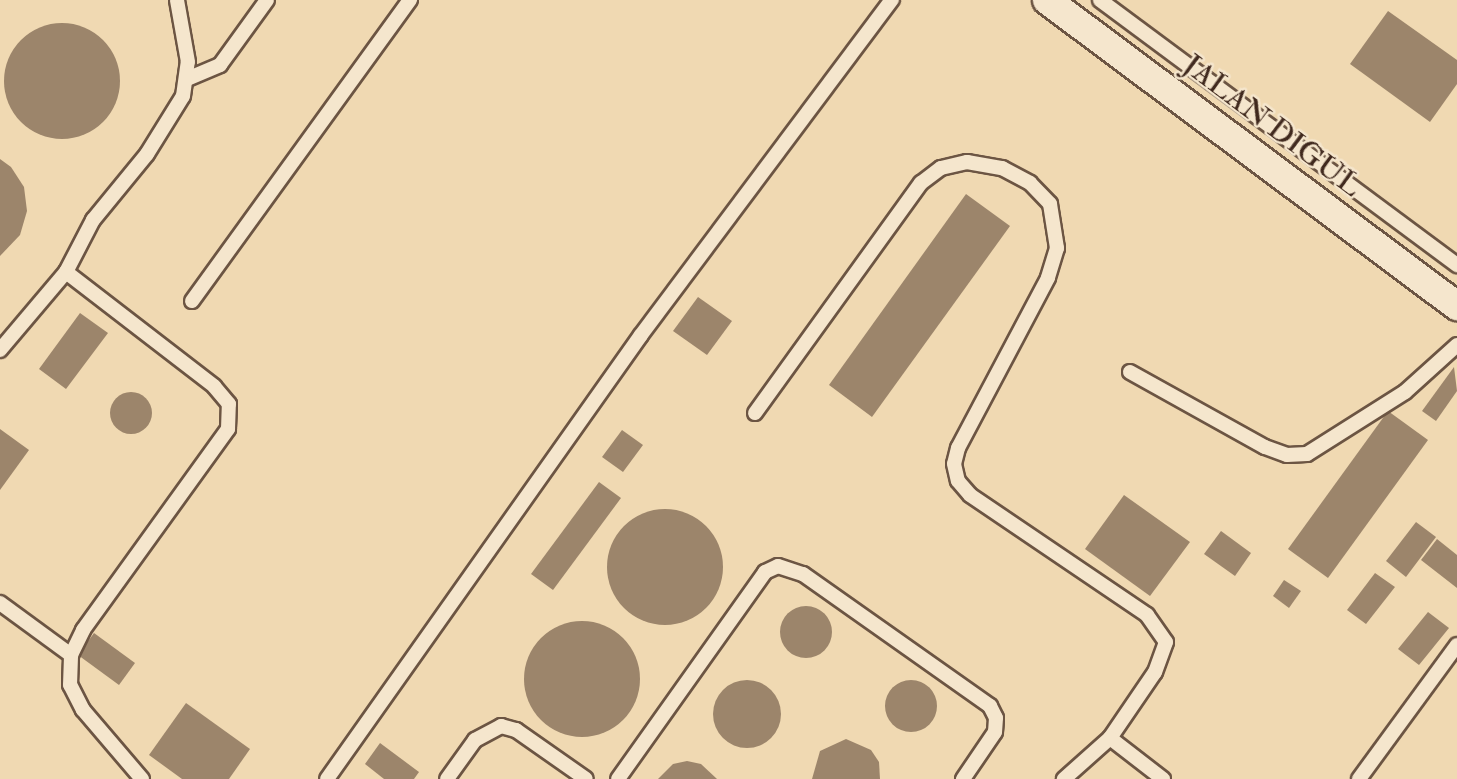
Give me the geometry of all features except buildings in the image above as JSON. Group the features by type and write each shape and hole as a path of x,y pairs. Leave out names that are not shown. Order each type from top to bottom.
{"street":[{"name":"JALAN DIGUL","path":"1047,0 1457,306"}],"lane":[{"path":"0,350 66,272 93,220 174,114 187,79 177,0"},
{"path":"187,79 220,65 267,0"},
{"path":"192,301 410,0"},
{"path":"327,779 641,335 892,0"},
{"path":"1100,0 1457,265"},
{"path":"755,413 921,183 941,168 967,162 1002,168 1030,183 1050,204 1057,248 1048,278 958,448 954,464 958,481 970,495 1160,628 1166,642 1163,655 1110,737 1064,779"},
{"path":"66,272 214,386 225,396 231,417 229,429 83,630 71,655 71,685 83,710 142,779"},
{"path":"1130,372 1265,447 1287,455 1307,454 1405,392 1457,345"},
{"path":"618,779 765,572 778,566 803,573 990,706 996,718 995,732 963,779"},
{"path":"0,603 71,655"},
{"path":"1359,779 1457,645"},
{"path":"447,779 475,740 501,726 524,735 586,779"},
{"path":"1110,737 1163,779"}]}
